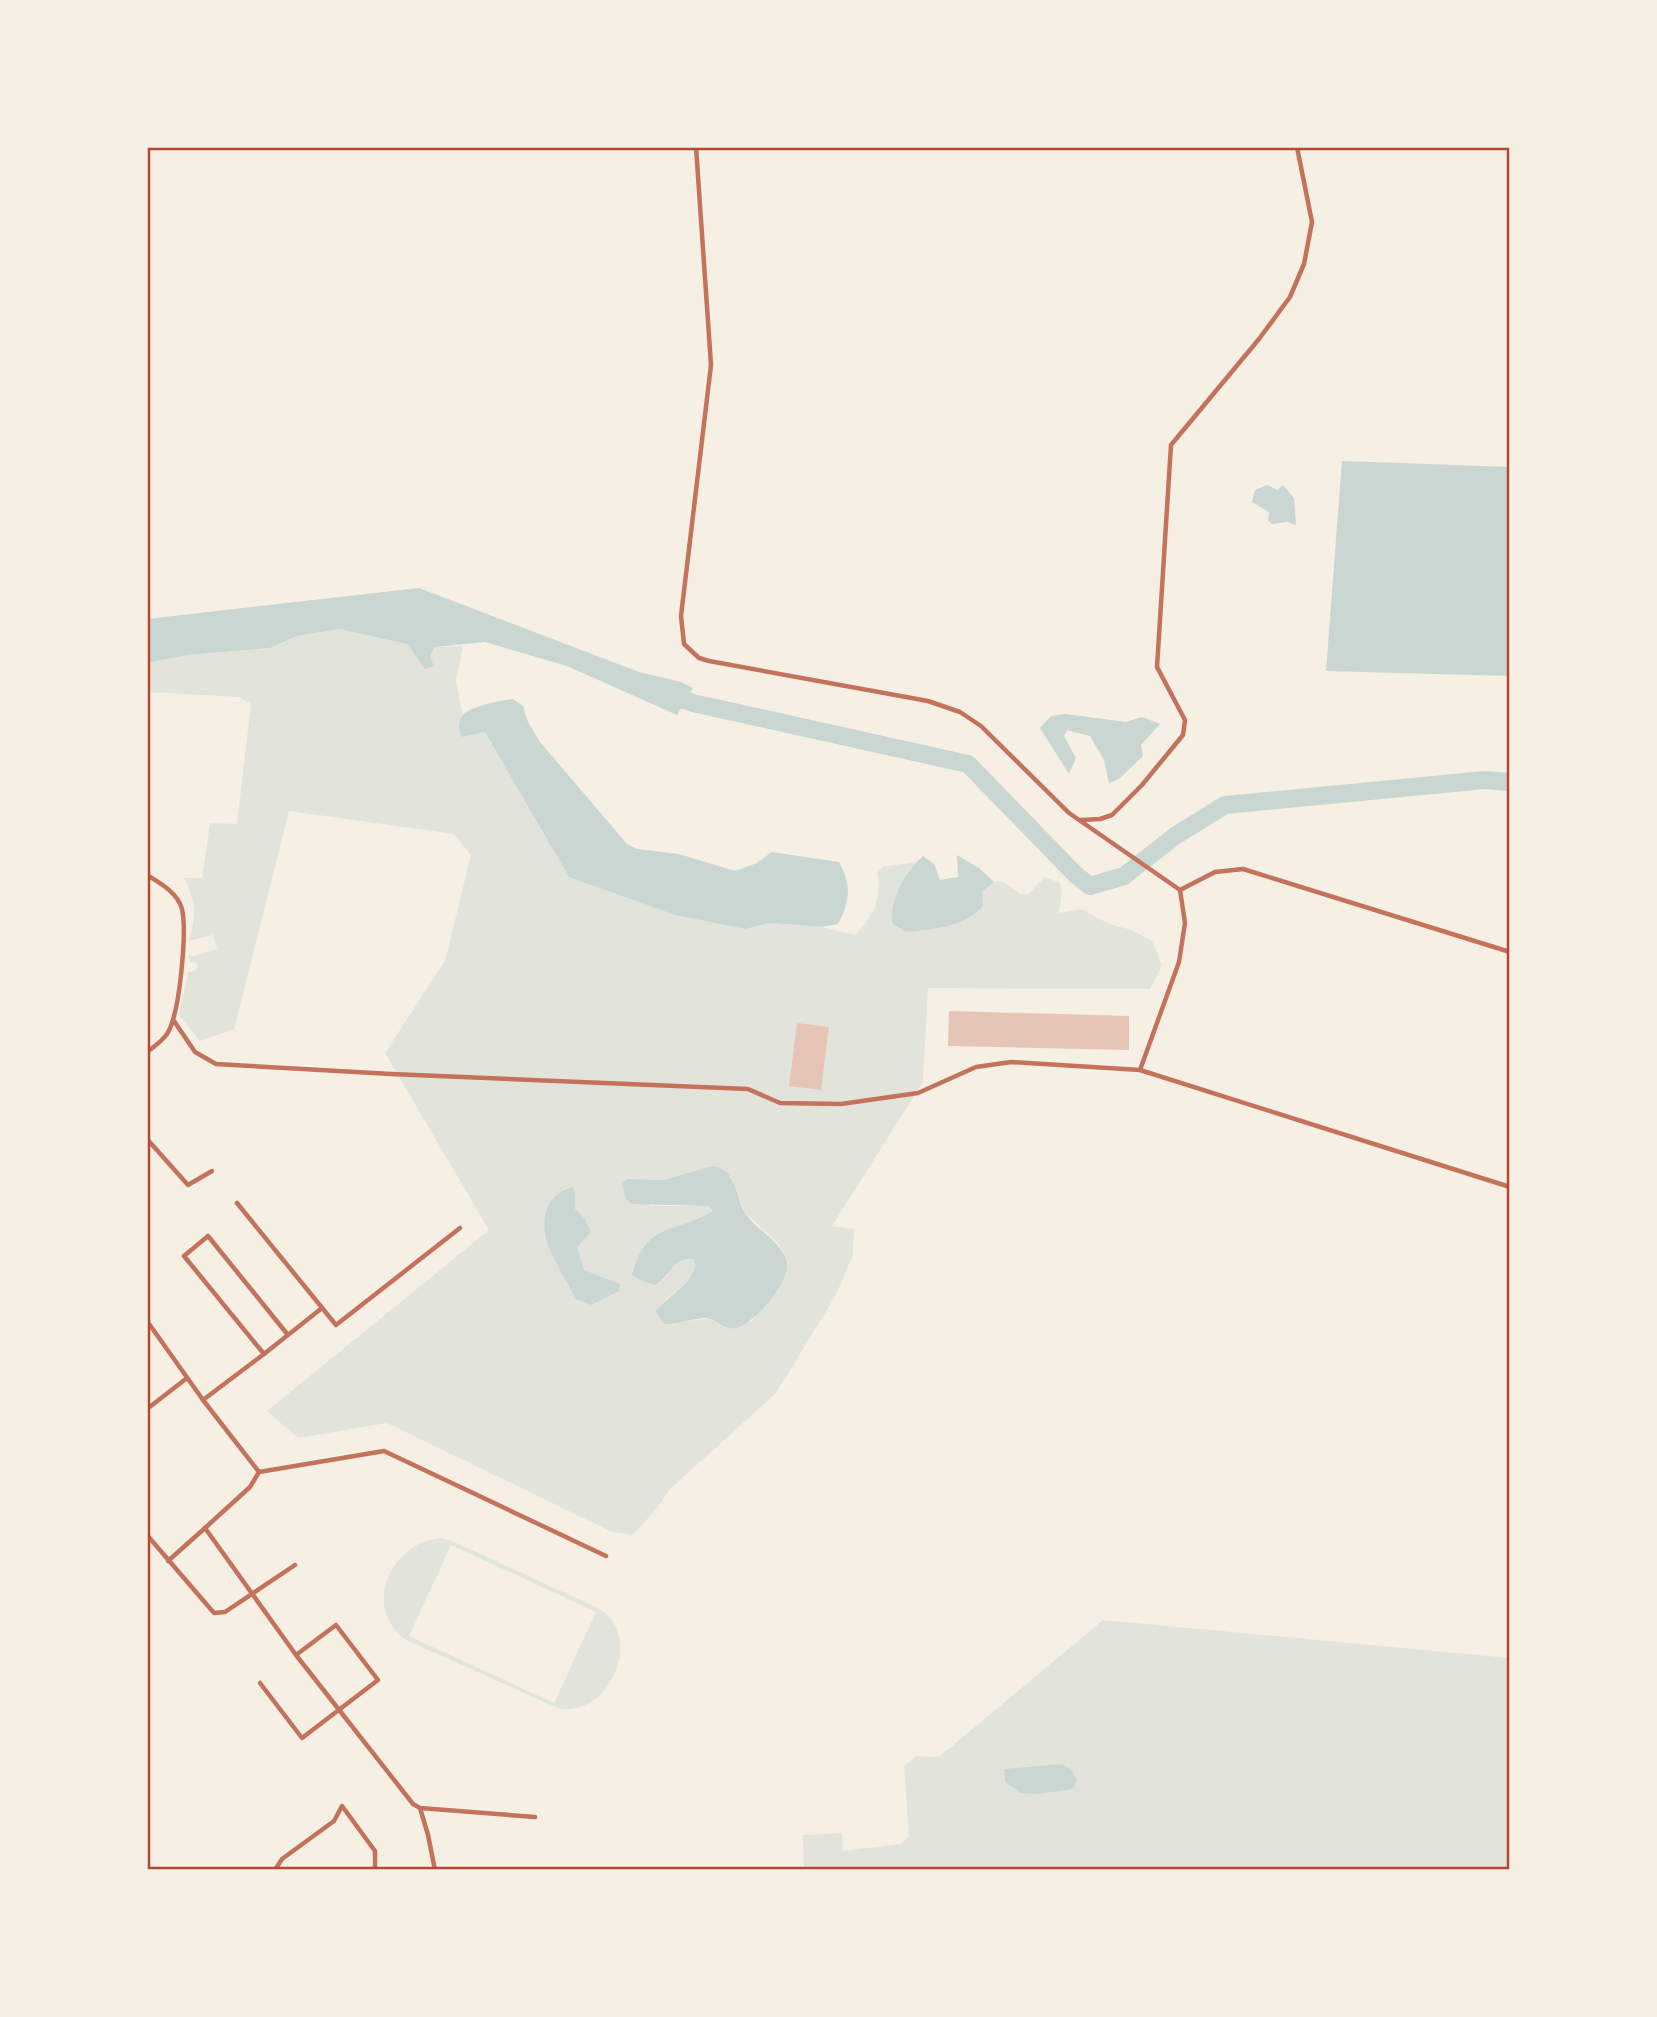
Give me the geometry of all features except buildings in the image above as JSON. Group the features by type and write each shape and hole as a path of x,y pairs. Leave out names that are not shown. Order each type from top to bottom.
{"street":[{"path":"696,147 711,365 681,616 684,644 699,658 709,661 928,701 960,712 981,726 1069,813 1180,890 1185,923 1179,962 1140,1070"},
{"path":"1080,820 1112,815 1142,785 1183,736 1185,720 1157,667 1171,445 1259,340 1290,298 1304,264 1312,222 1297,147"},
{"path":"1180,890 1215,872 1243,869 1510,951"},
{"path":"147,874 176,896 182,909 181,972 174,1021 167,1035 147,1052"},
{"path":"174,1021 195,1052 216,1064 748,1089 780,1103 841,1104 918,1093 975,1067 1011,1062 1140,1070 1510,1187"},
{"path":"147,1139 188,1185 212,1171"},
{"path":"237,1203 336,1325 460,1228"},
{"path":"264,1354 184,1255 208,1236 288,1335"},
{"path":"203,1400 322,1308"},
{"path":"147,1321 259,1472"},
{"path":"147,1409 187,1378"},
{"path":"168,1561 250,1487 259,1472 384,1451 606,1556"},
{"path":"205,1528 296,1655 413,1804 420,1808 535,1817"},
{"path":"147,1535 214,1613 225,1612 295,1564"},
{"path":"260,1683 302,1738 378,1680 336,1625 296,1655"},
{"path":"275,1870 282,1859 334,1821 342,1806 374,1851 376,1870"},
{"path":"420,1808 435,1870"}],"shaded area":[{"path":"1342,461 1510,467 1510,676 1326,671"},
{"path":"1267,485 1277,490 1283,485 1294,498 1296,525 1287,522 1272,524 1268,520 1269,512 1252,502 1255,490"},
{"path":"419,588 639,672 681,682 693,688 677,715 567,666 485,642 434,647 430,657 434,666 425,669 407,644 339,629 297,636 270,648 188,655 147,663 147,619"},
{"path":"339,629 407,644 430,657 433,647 463,646 456,681 463,716 459,726 461,737 485,732 570,877 675,915 745,929 770,923 822,927 855,935 867,922 875,907 879,890 877,873 882,867 916,862 897,893 982,892 994,882 1002,881 1021,894 1028,894 1045,877 1060,883 1062,891 1059,913 1082,909 1109,924 1132,930 1152,941 1162,965 1150,989 928,988 923,1082 832,1226 854,1229 853,1254 836,1295 776,1393 669,1490 633,1535 612,1532 387,1423 298,1438 267,1411 489,1230 385,1053 445,961 471,855 454,834 289,811 234,1029 200,1041 179,1015 188,972 196,971 198,963 190,962 189,955 217,949 213,935 189,941 194,909 184,878 202,878 210,823 237,824 251,704 239,697 147,692 147,663 188,655 270,648 297,636","holes":["731,1176 745,1213 778,1243 788,1262 785,1277 751,1322 701,1320 672,1325 665,1300 688,1281 697,1266 693,1259 683,1259 675,1264 662,1281 658,1234 713,1212 708,1206 650,1206 627,1179"]},
{"path":"513,699 523,706 528,722 540,742 627,844 637,849 679,854 735,871 757,863 772,852 839,862 848,893 838,924 822,927 770,923 745,929 675,915 569,877 485,732 461,737 459,723 467,712 486,704"},
{"path":"1065,714 1126,722 1142,717 1160,724 1141,745 1143,756 1119,779 1109,783 1104,760 1090,736 1067,730 1064,736 1076,758 1069,774 1040,728 1051,716"},
{"path":"957,855 979,868 994,882 982,892 983,906 966,919 937,928 905,932 892,923 896,895 916,862 923,856 934,864 940,880 958,877"},
{"path":"712,1166 726,1171 748,1217 782,1251 787,1267 785,1277 771,1299 744,1325 728,1328 706,1318 664,1324 655,1311 688,1281 696,1266 693,1259 681,1261 655,1285 632,1275 638,1258 653,1238 713,1211 708,1206 632,1204 626,1199 622,1184 627,1179 664,1180"},
{"path":"573,1187 575,1209 585,1219 591,1232 577,1247 584,1270 620,1284 619,1291 591,1305 576,1299 546,1239 548,1206 558,1194"},
{"path":"441,1538 452,1541 598,1608 612,1620 619,1636 620,1654 616,1671 607,1687 594,1700 578,1708 560,1709 406,1640 392,1627 385,1611 384,1595 388,1578 396,1564 408,1551 423,1542","holes":["451,1545 596,1612 554,1703 409,1636"]},
{"path":"1103,1620 1510,1658 1510,1870 804,1870 803,1835 842,1833 843,1851 901,1844 909,1836 904,1766 916,1756 939,1757"},
{"path":"1062,1764 1071,1769 1077,1780 1073,1789 1038,1794 1020,1793 1005,1782 1004,1769"}],"waterway":[{"path":"663,692 693,703 968,764 1076,875 1090,886 1124,876 1175,836 1225,805 1485,780 1510,782"}]}
